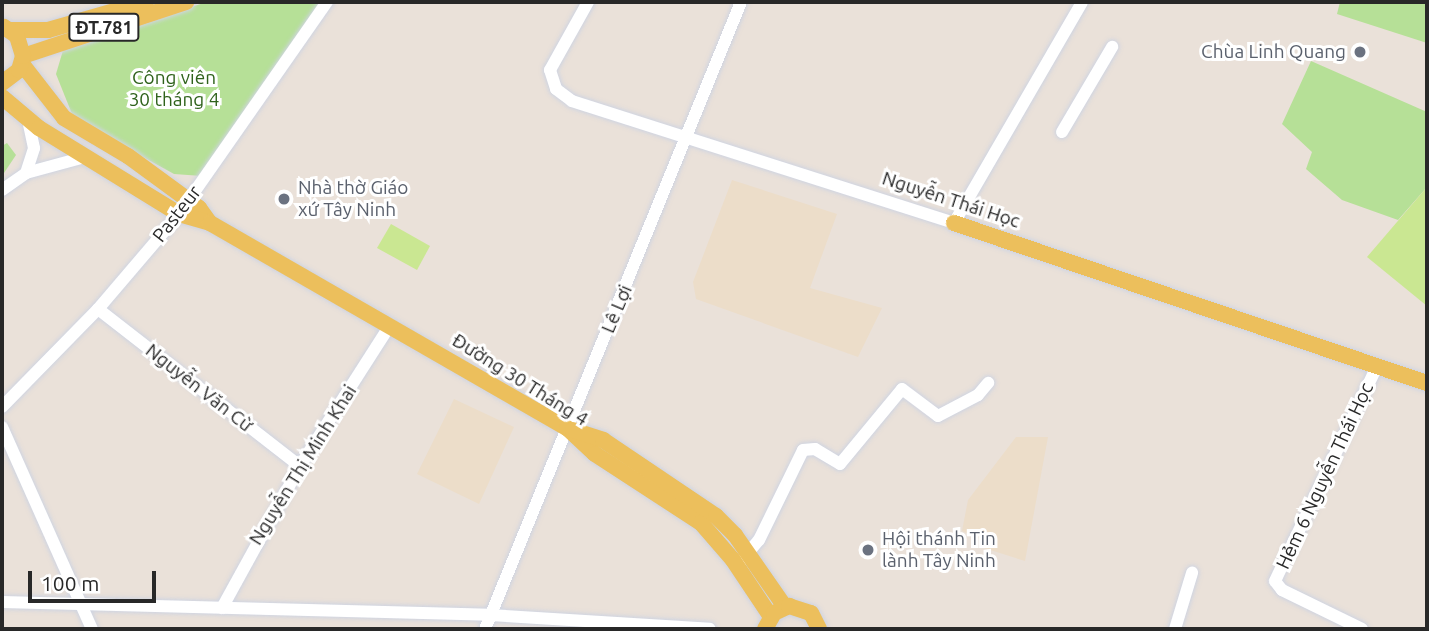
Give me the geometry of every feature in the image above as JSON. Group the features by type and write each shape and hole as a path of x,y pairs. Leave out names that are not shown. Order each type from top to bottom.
{"main road":[{"name":"ĐT.781","path":"6,28 48,30 146,2"},
{"name":"ĐT.781","path":"23,60 186,2"},
{"name":"Đường 30 Tháng 4","path":"6,28 21,42 23,60 64,118 190,200 210,223"},
{"path":"2,83 14,76 23,60"},
{"name":"Đường 30 Tháng 4","path":"2,97 28,119 85,157 179,214 210,223 567,428 603,440 667,480 716,516 742,559 768,623"},
{"name":"Nguyễn Thái Học","path":"954,223 1427,383"},
{"name":"Đường 30 Tháng 4","path":"567,428 595,454 689,513 742,559 785,607"},
{"path":"768,623 785,607 805,609 823,629"}],"street":[{"name":"Pasteur","path":"2,407 98,309 179,214 327,2"},
{"name":"Nguyễn Thái Học","path":"588,2 554,58 550,70 556,89 577,103 689,135 954,223"},
{"name":"Lê Lợi","path":"485,629 689,135 741,2"},
{"path":"954,223 1082,2"},
{"path":"1062,132 1112,47"},
{"path":"26,173 34,148 28,119"},
{"path":"2,190 26,173 85,157"},
{"name":"Nguyễn Văn Cừ","path":"98,309 300,466"},
{"name":"Nguyễn Thị Minh Khai","path":"222,608 300,466 390,325"},
{"name":"Hẻm 6 Nguyễn Thái Học","path":"1362,629 1277,586 1377,366"},
{"path":"742,559 803,450 815,449 840,464 902,389 937,416 978,395 988,383"},
{"path":"2,427 92,629"},
{"path":"1175,629 1192,573"},
{"path":"2,602 490,615 710,629"}],"shaded area":[{"path":"732,180 837,214 810,288 882,308 858,357 696,299 693,282"},
{"path":"454,399 514,427 479,504 417,474"},
{"path":"1016,437 1048,437 1025,561 984,548 985,541 962,531 968,500"}],"green space":[{"name":"Công viên 30 tháng 4","path":"207,2 323,2 202,176 174,174 74,119 56,74 64,47"},
{"path":"1340,2 1427,2 1427,43 1337,14"},
{"path":"1311,61 1427,112 1427,187 1398,220 1342,200 1306,169 1312,152 1282,124"},
{"path":"7,143 16,155 2,176 2,146"},
{"path":"1427,187 1427,306 1367,257"},
{"path":"391,224 430,246 417,270 377,248"}],"place":[{"name":"Chùa Linh Quang","path":"1360,52"},
{"name":"Nhà thờ Giáo xứ Tây Ninh","path":"284,199"},
{"name":"Hội thánh Tin lành Tây Ninh","path":"868,550"}]}
